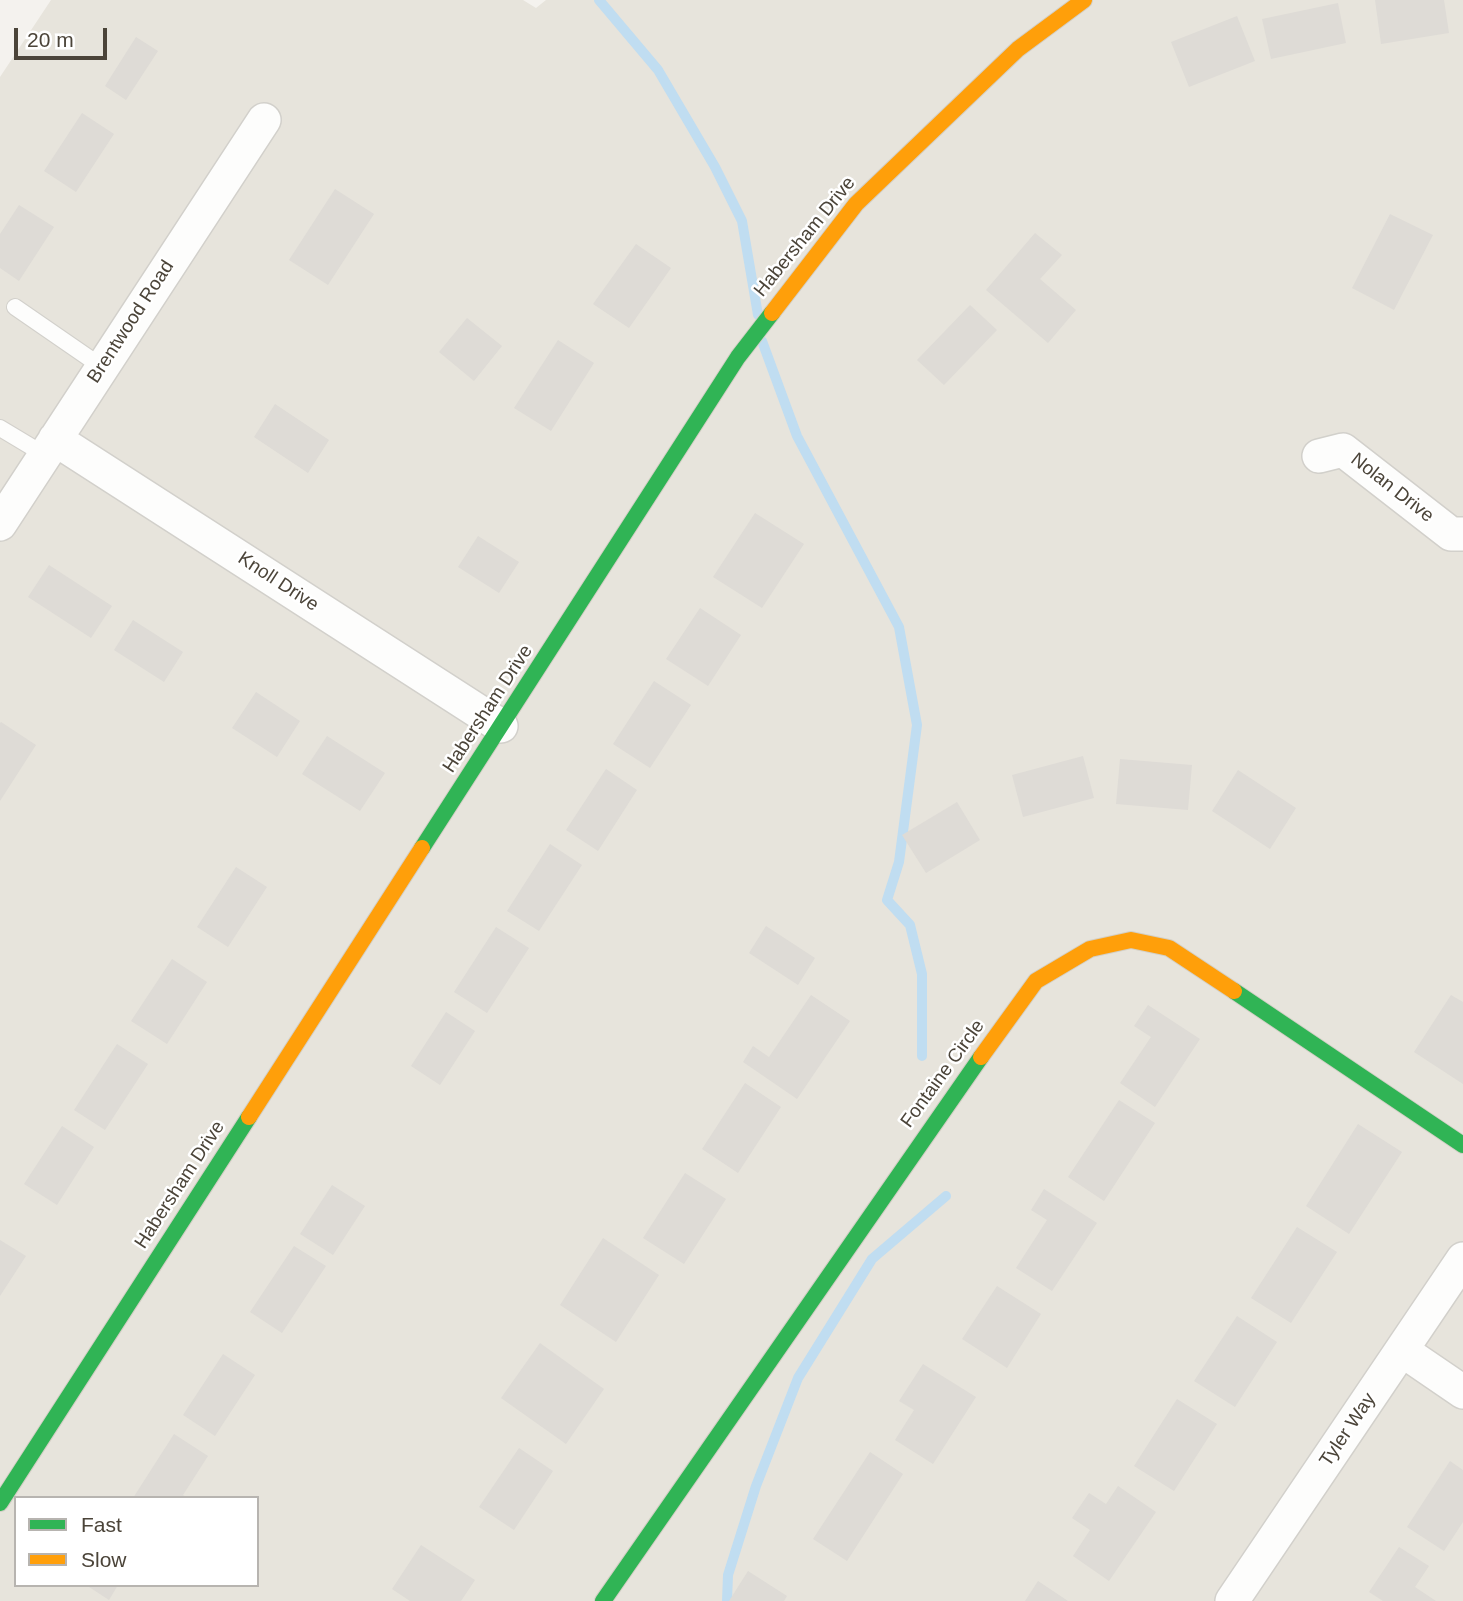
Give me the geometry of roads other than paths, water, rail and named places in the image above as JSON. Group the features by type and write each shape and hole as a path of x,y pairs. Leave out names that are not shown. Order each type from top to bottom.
{"street":[{"name":"Habersham Drive","path":"0,1503 738,356 807,263 856,204 1008,58 1084,0"},
{"name":"Brentwood Road","path":"0,524 264,120"},
{"name":"Knoll Drive","path":"50,447 501,726"},
{"name":"Nolan Drive","path":"1319,456 1343,450 1451,534 1463,534"},
{"name":"Fontaine Circle","path":"603,1601 942,1112 1037,981 1090,949 1131,940 1169,948 1463,1144"},
{"name":"Tyler Way","path":"1231,1601 1463,1259"},
{"path":"1403,1351 1463,1392"}],"lane":[{"path":"15,307 102,367"},
{"path":"0,428 50,447"}],"waterway":[{"path":"599,0 658,70 715,167 742,221 758,315"},
{"path":"762,341 797,436 899,627 917,725 899,862 887,900 910,925 922,974 922,1056"},
{"path":"727,1601 728,1575 756,1486 798,1378 872,1259 946,1196"}]}
